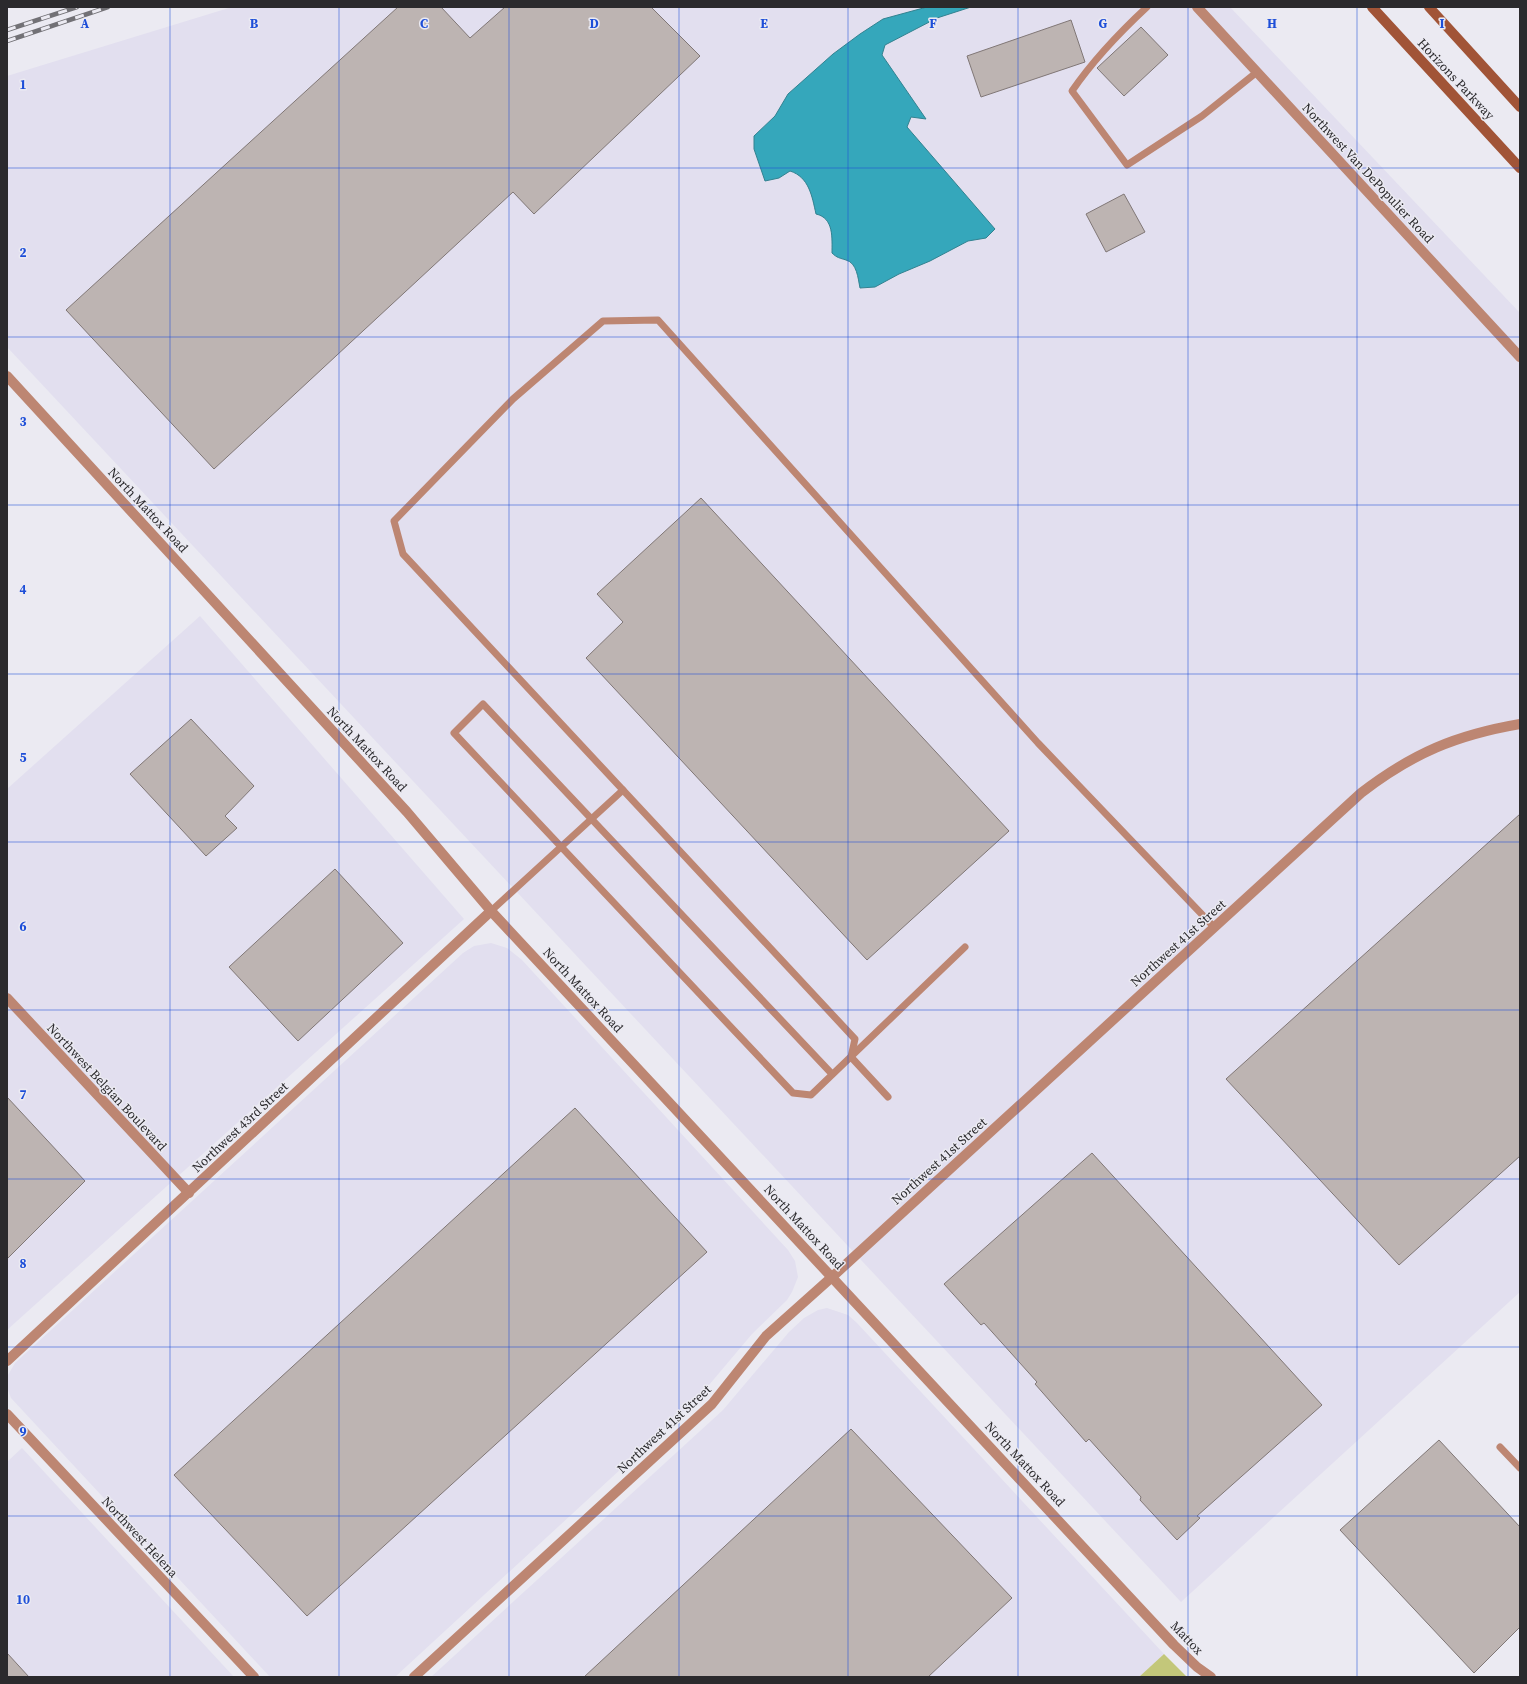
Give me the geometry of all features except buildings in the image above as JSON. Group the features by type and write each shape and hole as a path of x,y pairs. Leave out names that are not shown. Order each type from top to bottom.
{"main road":[{"name":"Horizons Parkway","path":"1372,7 1520,168"},
{"path":"1429,7 1520,107"}],"street":[{"name":"Northwest Van DePopulier Road","path":"1197,7 1520,357"},
{"name":"North Mattox Road","path":"7,376 407,812 491,911 1147,1615"},
{"name":"Northwest 41st Street","path":"414,1677 712,1404 766,1336 1339,812 1388,772 1418,755 1450,741 1490,730 1520,724"},
{"name":"Northwest 43rd Street","path":"7,1361 491,911"},
{"name":"Northwest Belgian Boulevard","path":"7,998 188,1192"},
{"name":"Northwest Helena","path":"7,1414 254,1677"},
{"name":"Mattox","path":"1147,1615 1174,1645 1197,1667 1211,1677"}],"lane":[{"path":"1147,7 1122,29 1090,64 1072,91 1127,165 1202,116 1256,72"},
{"path":"851,1057 855,1039 403,554 394,520 513,399 603,321 658,320 1038,743 1214,927"},
{"path":"832,1074 483,704 454,733 793,1093 811,1095 965,947"},
{"path":"491,911 623,790"},
{"path":"851,1057 888,1097"},
{"path":"1500,1446 1520,1468"}],"shaded area":[{"path":"232,7 1230,7 1520,313 1520,1292 1181,1602 7,347 7,76"},
{"path":"200,616 464,919 7,1330 7,789"},
{"path":"491,943 507,948 522,960 788,1250 795,1261 798,1277 787,1300 752,1334 698,1398 395,1677 270,1677 11,1398 7,1387 8,1375 15,1363 463,953 474,946"},
{"path":"827,1308 848,1315 857,1323 1164,1654 1139,1677 431,1677 723,1410 789,1332 804,1318 818,1310"},
{"path":"22,1448 234,1677 7,1677 7,1462"}],"green space":[{"path":"1164,1654 1187,1677 1139,1677"}],"water":[{"path":"927,7 971,7 937,18 885,45 882,55 926,119 911,117 907,127 995,229 986,238 968,241 875,287 860,288 858,276 853,264 837,257 832,253 831,229 829,224 822,216 816,214 806,182 790,171 779,178 765,181 754,149 754,136 775,116 788,94 833,54 883,19"}],"railway":[{"path":"7,30 77,7"},
{"path":"7,41 108,7"}]}
